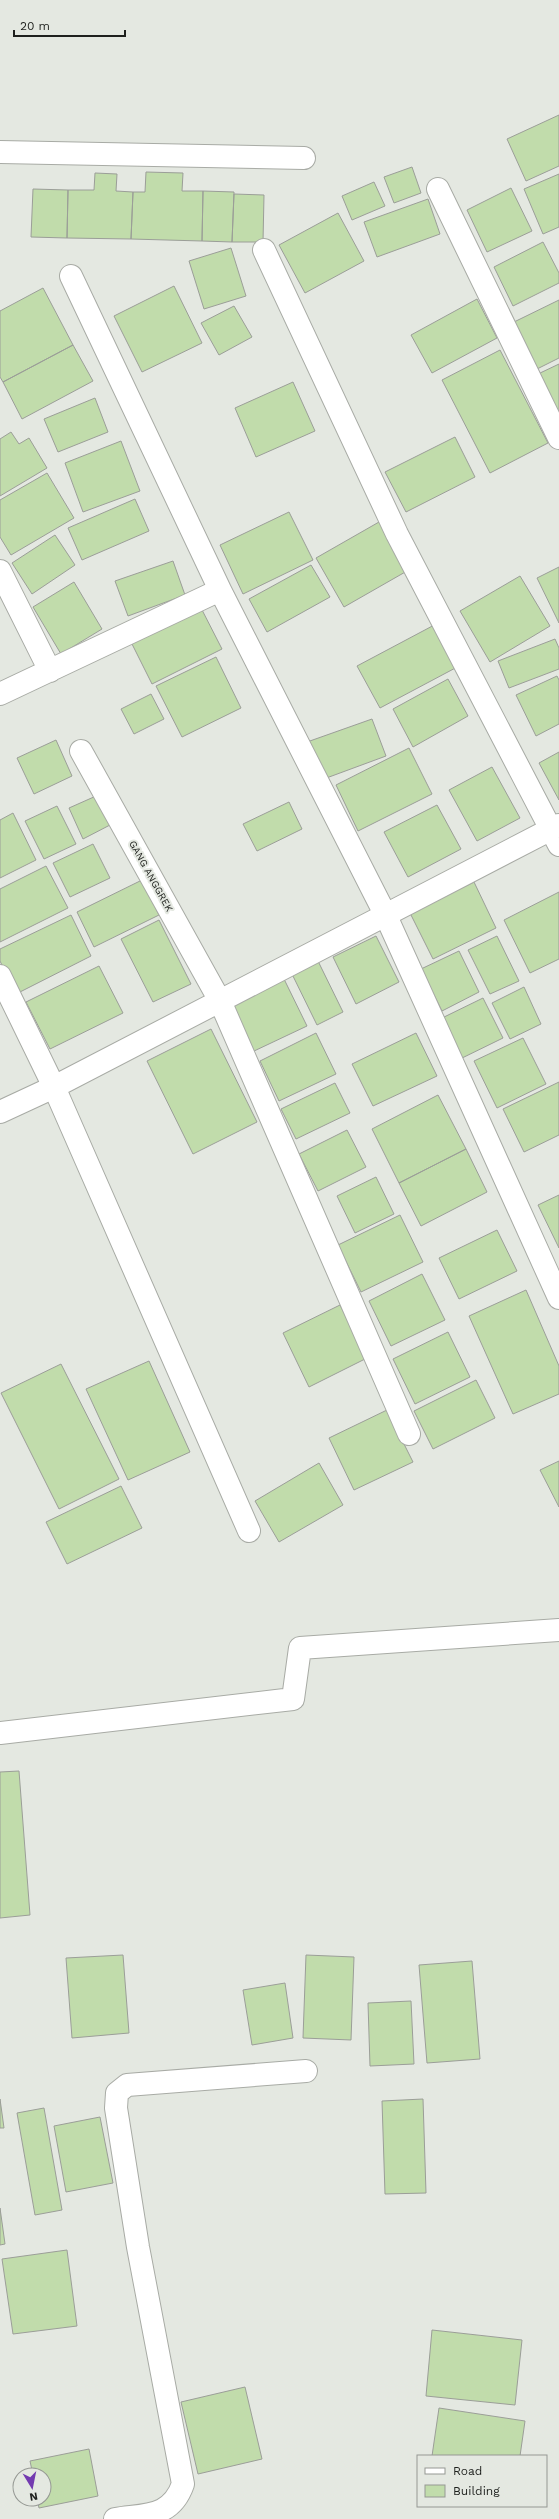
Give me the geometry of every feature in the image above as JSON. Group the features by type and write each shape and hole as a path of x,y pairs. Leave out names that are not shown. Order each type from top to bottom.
{"street":[{"path":"0,152 304,158"},
{"path":"438,189 559,438"},
{"path":"0,1112 54,1087 386,916 556,833 397,534 264,250"},
{"path":"71,276 220,590 386,916 559,1298"},
{"path":"0,571 50,671"},
{"path":"0,694 220,590"},
{"name":"GANG ANGGREK","path":"81,751 220,1002 409,1434"},
{"path":"0,976 54,1087 249,1531"},
{"path":"0,1733 293,1699 300,1648 559,1630"},
{"path":"115,2519 163,2511 178,2499 183,2484 138,2247 116,2108 117,2093 127,2085 306,2071"}],"building":[{"path":"559,115 559,166 526,181 507,139"},
{"path":"412,167 421,193 394,203 384,177"},
{"path":"146,172 183,173 182,191 203,191 202,241 131,239 133,192 145,192"},
{"path":"95,173 117,174 116,191 133,192 131,239 67,238 68,190 94,190"},
{"path":"559,174 559,227 543,234 524,189"},
{"path":"374,182 385,206 352,220 342,196"},
{"path":"511,188 532,231 487,252 467,210"},
{"path":"33,189 68,190 67,238 31,237"},
{"path":"203,191 234,192 232,242 202,241"},
{"path":"234,194 264,195 263,242 232,242"},
{"path":"428,199 440,234 377,257 364,222"},
{"path":"338,213 364,261 305,293 279,245"},
{"path":"543,242 559,273 559,283 513,306 494,267"},
{"path":"231,248 246,296 204,309 189,261"},
{"path":"174,286 202,343 142,372 114,316"},
{"path":"43,288 73,345 3,382 0,377 0,311"},
{"path":"477,299 497,338 432,373 411,335"},
{"path":"559,300 559,358 537,369 514,322"},
{"path":"234,306 252,337 219,355 201,323"},
{"path":"73,345 93,381 22,419 3,382"},
{"path":"500,350 548,443 490,473 442,380"},
{"path":"559,364 559,418 538,374"},
{"path":"293,382 315,431 256,457 235,408"},
{"path":"95,398 108,432 58,452 44,419"},
{"path":"11,432 19,444 29,438 47,468 0,496 0,439"},
{"path":"455,437 475,477 406,512 385,472"},
{"path":"121,441 140,491 83,512 65,463"},
{"path":"47,473 74,518 11,555 0,537 0,500"},
{"path":"135,499 149,531 82,560 68,528"},
{"path":"289,512 313,560 243,594 220,545"},
{"path":"379,522 407,571 344,607 316,558"},
{"path":"55,535 75,565 32,594 12,563"},
{"path":"173,561 185,595 128,616 115,581"},
{"path":"311,565 330,597 267,632 249,599"},
{"path":"559,567 559,623 537,578"},
{"path":"520,576 550,626 490,662 460,611"},
{"path":"74,582 102,629 61,654 33,607"},
{"path":"200,606 222,649 152,684 130,640"},
{"path":"438,623 461,665 380,708 357,666"},
{"path":"555,639 559,648 559,669 509,688 498,661"},
{"path":"216,657 241,708 182,737 156,686"},
{"path":"557,676 559,680 559,724 536,736 516,695"},
{"path":"448,679 468,716 413,747 393,709"},
{"path":"151,694 164,719 134,734 121,709"},
{"path":"372,719 386,756 321,780 307,742"},
{"path":"56,740 72,776 34,794 17,758"},
{"path":"409,748 432,794 358,831 336,785"},
{"path":"559,752 559,800 539,763"},
{"path":"492,767 520,818 477,841 449,790"},
{"path":"96,796 110,825 83,839 69,808"},
{"path":"289,802 302,829 257,851 243,824"},
{"path":"437,805 461,849 408,877 384,832"},
{"path":"57,806 76,844 44,859 25,821"},
{"path":"13,813 36,860 0,878 0,820"},
{"path":"93,844 110,878 70,897 53,863"},
{"path":"46,866 68,908 0,942 0,889"},
{"path":"142,880 159,915 94,947 77,912"},
{"path":"474,882 496,928 433,959 410,913"},
{"path":"559,892 559,959 530,973 504,920"},
{"path":"71,915 91,956 16,994 0,961 0,949"},
{"path":"159,920 191,984 153,1002 121,939"},
{"path":"376,936 399,982 356,1004 333,957"},
{"path":"497,936 519,981 490,994 468,950"},
{"path":"459,951 479,992 442,1011 421,969"},
{"path":"317,959 343,1012 317,1025 291,972"},
{"path":"99,966 123,1013 50,1049 26,1002"},
{"path":"284,979 307,1026 252,1052 229,1006"},
{"path":"524,987 541,1024 510,1039 492,1003"},
{"path":"483,998 503,1038 458,1060 438,1020"},
{"path":"211,1029 257,1122 193,1154 147,1061"},
{"path":"316,1033 336,1074 279,1101 260,1061"},
{"path":"416,1033 437,1076 373,1106 352,1064"},
{"path":"523,1038 546,1084 497,1108 474,1061"},
{"path":"559,1082 559,1135 524,1152 503,1109"},
{"path":"335,1083 350,1113 296,1139 281,1109"},
{"path":"438,1095 466,1149 399,1183 372,1129"},
{"path":"347,1130 366,1167 318,1191 299,1154"},
{"path":"466,1149 487,1192 421,1226 399,1183"},
{"path":"376,1177 394,1214 355,1233 337,1196"},
{"path":"559,1195 559,1248 538,1205"},
{"path":"400,1215 423,1262 361,1292 338,1245"},
{"path":"497,1230 517,1271 459,1299 439,1258"},
{"path":"422,1274 445,1320 391,1346 369,1301"},
{"path":"526,1290 559,1366 559,1394 513,1414 469,1316"},
{"path":"340,1305 367,1358 309,1387 283,1333"},
{"path":"448,1332 470,1377 415,1404 393,1359"},
{"path":"149,1361 190,1452 128,1480 86,1389"},
{"path":"61,1364 119,1479 59,1509 1,1393"},
{"path":"476,1380 495,1418 433,1449 414,1411"},
{"path":"387,1410 413,1462 354,1490 329,1438"},
{"path":"559,1461 559,1507 540,1470"},
{"path":"319,1463 343,1505 279,1542 255,1501"},
{"path":"121,1486 142,1528 67,1564 46,1522"},
{"path":"19,1771 30,1915 0,1918 0,1772"},
{"path":"123,1955 129,2033 72,2038 66,1958"},
{"path":"306,1955 354,1957 351,2040 303,2038"},
{"path":"472,1961 480,2059 427,2063 419,1965"},
{"path":"285,1983 293,2038 252,2045 243,1990"},
{"path":"411,2001 414,2064 370,2066 368,2003"},
{"path":"0,2099 4,2128 0,2128"},
{"path":"423,2099 426,2193 385,2194 382,2101"},
{"path":"44,2108 62,2210 35,2215 17,2113"},
{"path":"100,2117 113,2183 66,2192 54,2126"},
{"path":"0,2208 5,2244 0,2245"},
{"path":"67,2250 77,2326 13,2334 2,2259"},
{"path":"432,2330 522,2340 515,2405 426,2396"},
{"path":"245,2387 262,2459 198,2474 181,2402"},
{"path":"439,2408 525,2421 520,2455 432,2455"},
{"path":"89,2449 98,2496 52,2505 52,2467 31,2467 30,2461"}]}
